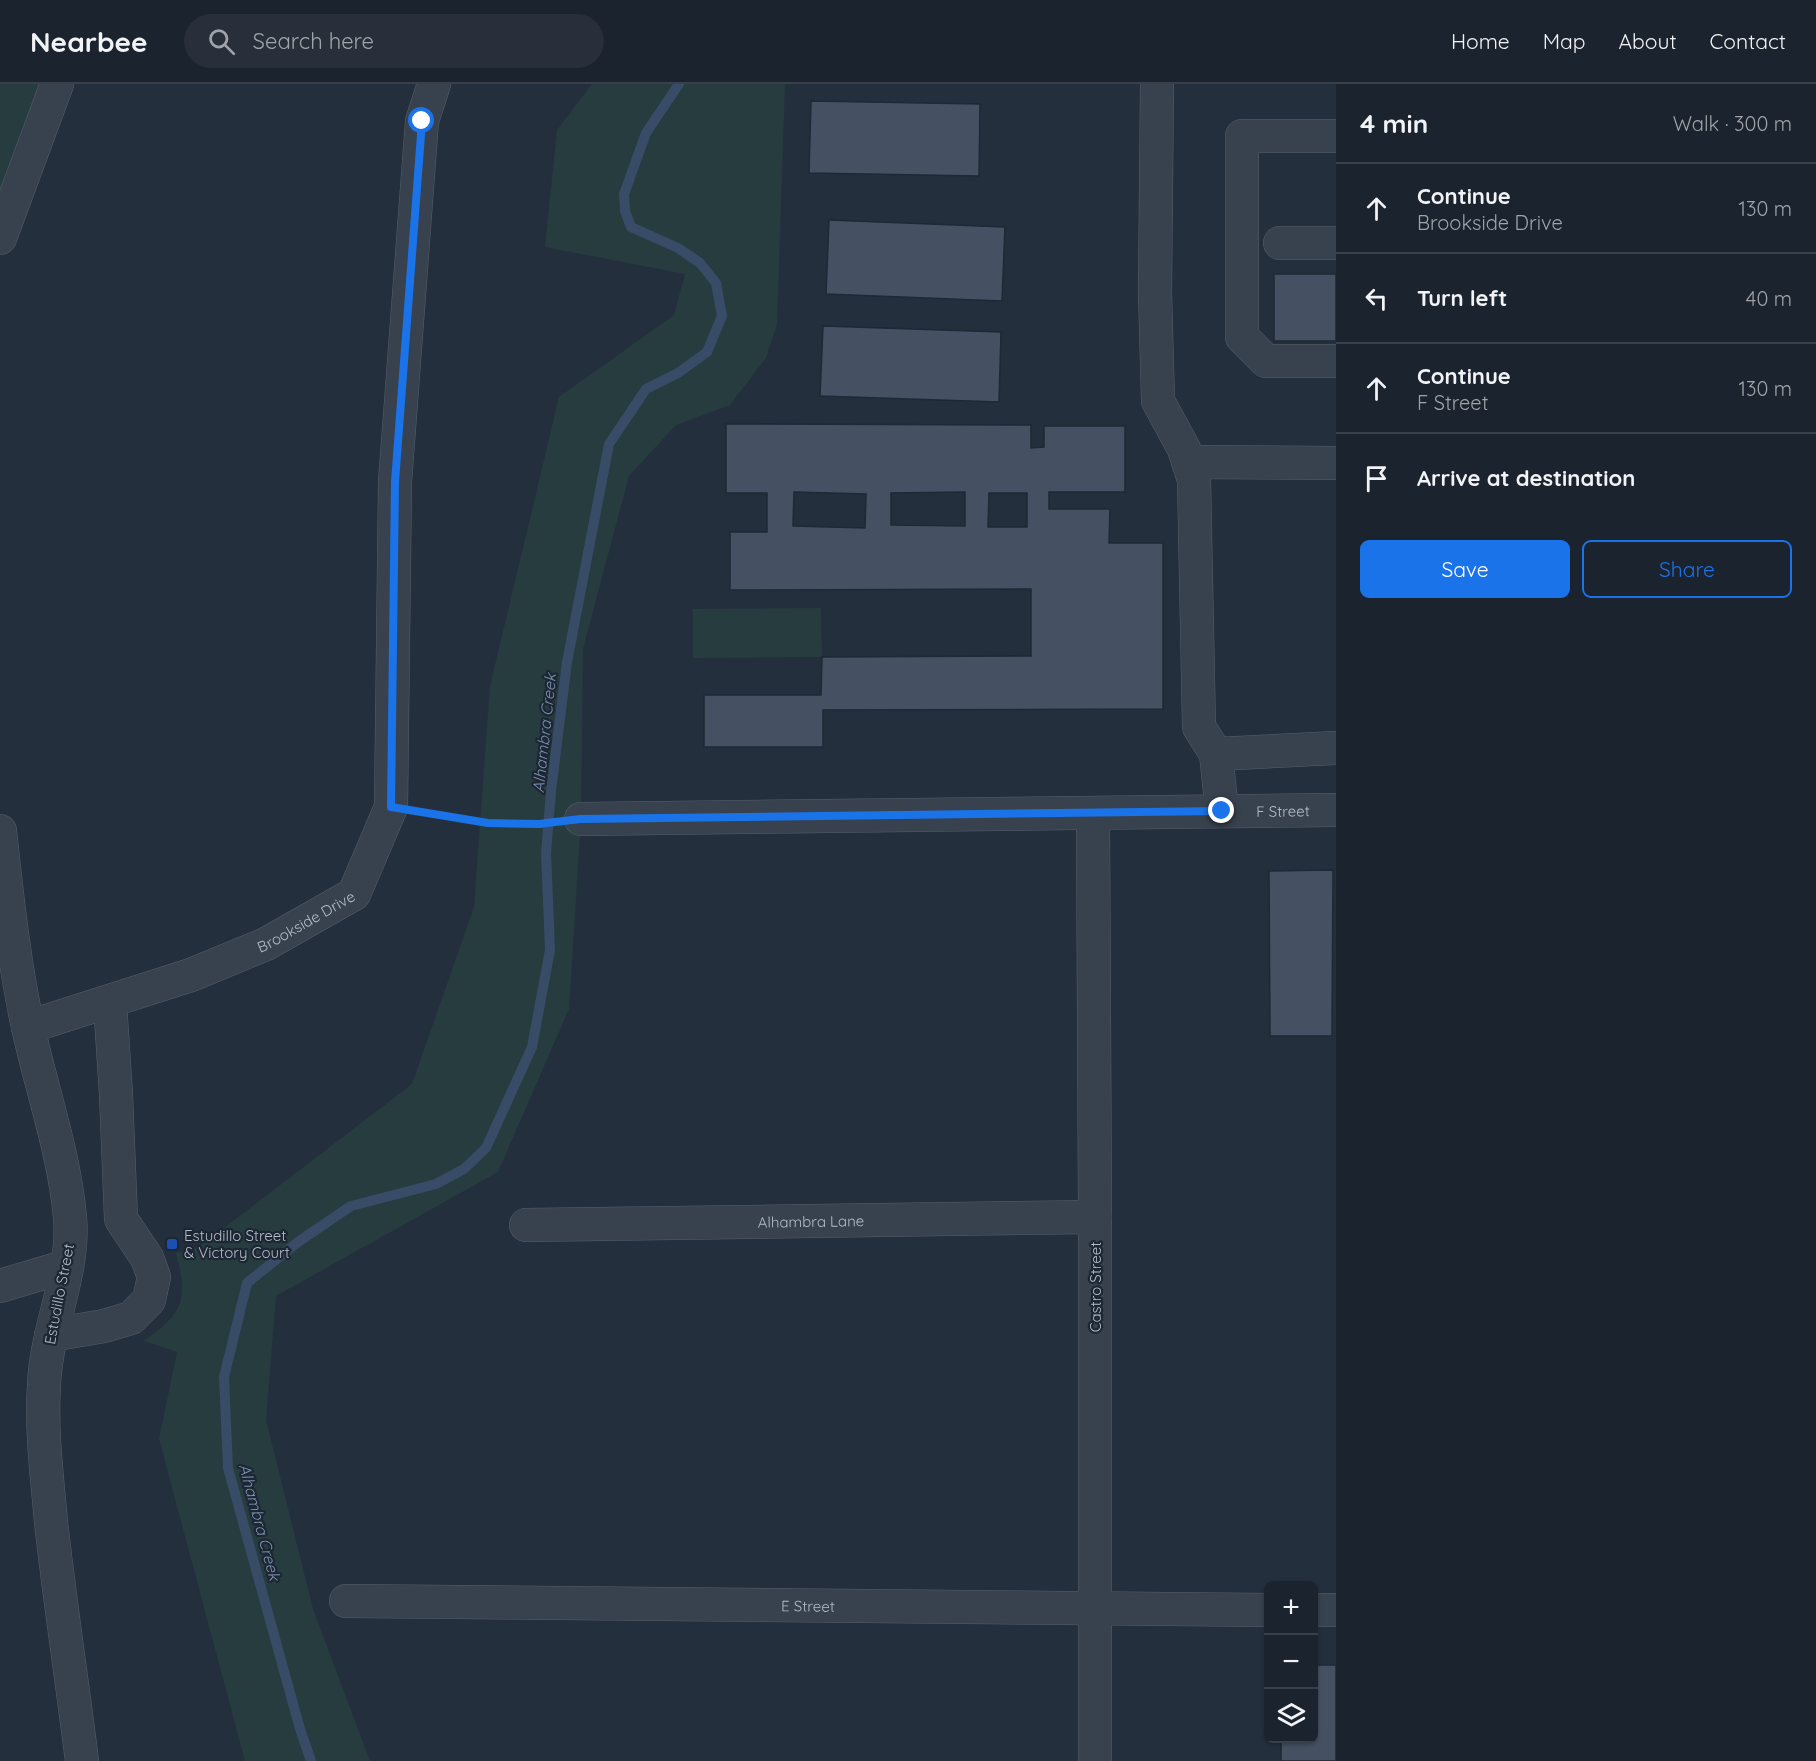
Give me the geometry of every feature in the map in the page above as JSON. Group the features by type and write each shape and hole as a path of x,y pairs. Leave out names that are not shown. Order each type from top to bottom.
{"street":[{"path":"0,238 57,84"},
{"name":"Brookside Drive","path":"28,1027 110,1003 191,975 266,945 354,894 391,807 395,482 422,121 434,84"},
{"path":"1158,84 1155,292 1158,400 1184,448 1194,480 1199,727 1216,754 1222,811"},
{"path":"1336,136 1242,136 1242,338 1266,361 1336,361"},
{"path":"1280,243 1336,243"},
{"path":"1188,462 1336,463"},
{"path":"1216,754 1336,748"},
{"name":"F Street","path":"580,819 1336,810"},
{"name":"Castro Street","path":"1093,814 1095,1761"},
{"name":"Estudillo Street","path":"0,831 6,937 63,1163 70,1218 67,1266 51,1335 44,1384 46,1466 82,1761"},
{"path":"51,1335 104,1326 131,1318 150,1300 154,1277 147,1258 121,1219 110,1003"},
{"name":"Alhambra Lane","path":"526,1225 1095,1217"},
{"path":"70,1218 121,1219"},
{"path":"0,1286 67,1266"},
{"name":"E Street","path":"346,1601 1264,1610"},
{"path":"1318,1610 1336,1610"}],"path":[{"path":"391,807 488,823 539,824 580,819"}],"green space":[{"path":"0,84 57,84 0,234"},
{"path":"592,84 785,84 777,324 766,358 730,405 676,425 629,476 583,649 581,819 569,1009 498,1172 276,1296 266,1420 313,1609 370,1761 245,1761 159,1439 177,1352 144,1341 167,1322 180,1304 182,1283 176,1253 199,1247 412,1084 474,907 490,686 559,397 674,315 685,274 545,247 557,130"},
{"path":"821,608 822,657 693,658 693,609"}],"building":[{"path":"811,101 980,104 979,176 809,173"},
{"path":"829,220 1005,227 1002,301 826,294"},
{"path":"1274,274 1336,274 1336,341 1274,341"},
{"path":"823,326 1001,332 999,402 820,396"},
{"path":"726,424 1031,425 1031,448 1044,447 1044,426 1125,426 1125,492 1049,492 1049,509 1110,509 1109,543 1163,543 1163,709 823,710 823,747 704,747 704,695 821,695 822,657 1031,656 1031,589 730,590 730,532 767,532 767,493 726,493","holes":["794,492 866,494 865,528 793,526","965,492 965,526 891,525 891,493","989,493 1027,493 1027,527 988,527"]},
{"path":"1333,870 1332,1036 1270,1036 1269,871"},
{"path":"1318,1665 1336,1665 1336,1761 1281,1761 1281,1743 1318,1743"}],"waterway":[{"name":"Alhambra Creek","path":"311,1761 300,1729 228,1468 224,1377 247,1283 298,1242 351,1206 436,1184 464,1169 486,1148 532,1047 550,950 546,853 551,791 567,662 609,444 646,389 678,373 707,352 722,316 716,283 700,263 678,248 631,227 625,211 624,194 646,133 679,84"}],"place":[{"name":"Estudillo Street & Victory Court","path":"172,1244"}],"route":[{"path":"422,121 395,482 391,807 488,823 539,824 580,819 1222,811"}]}
